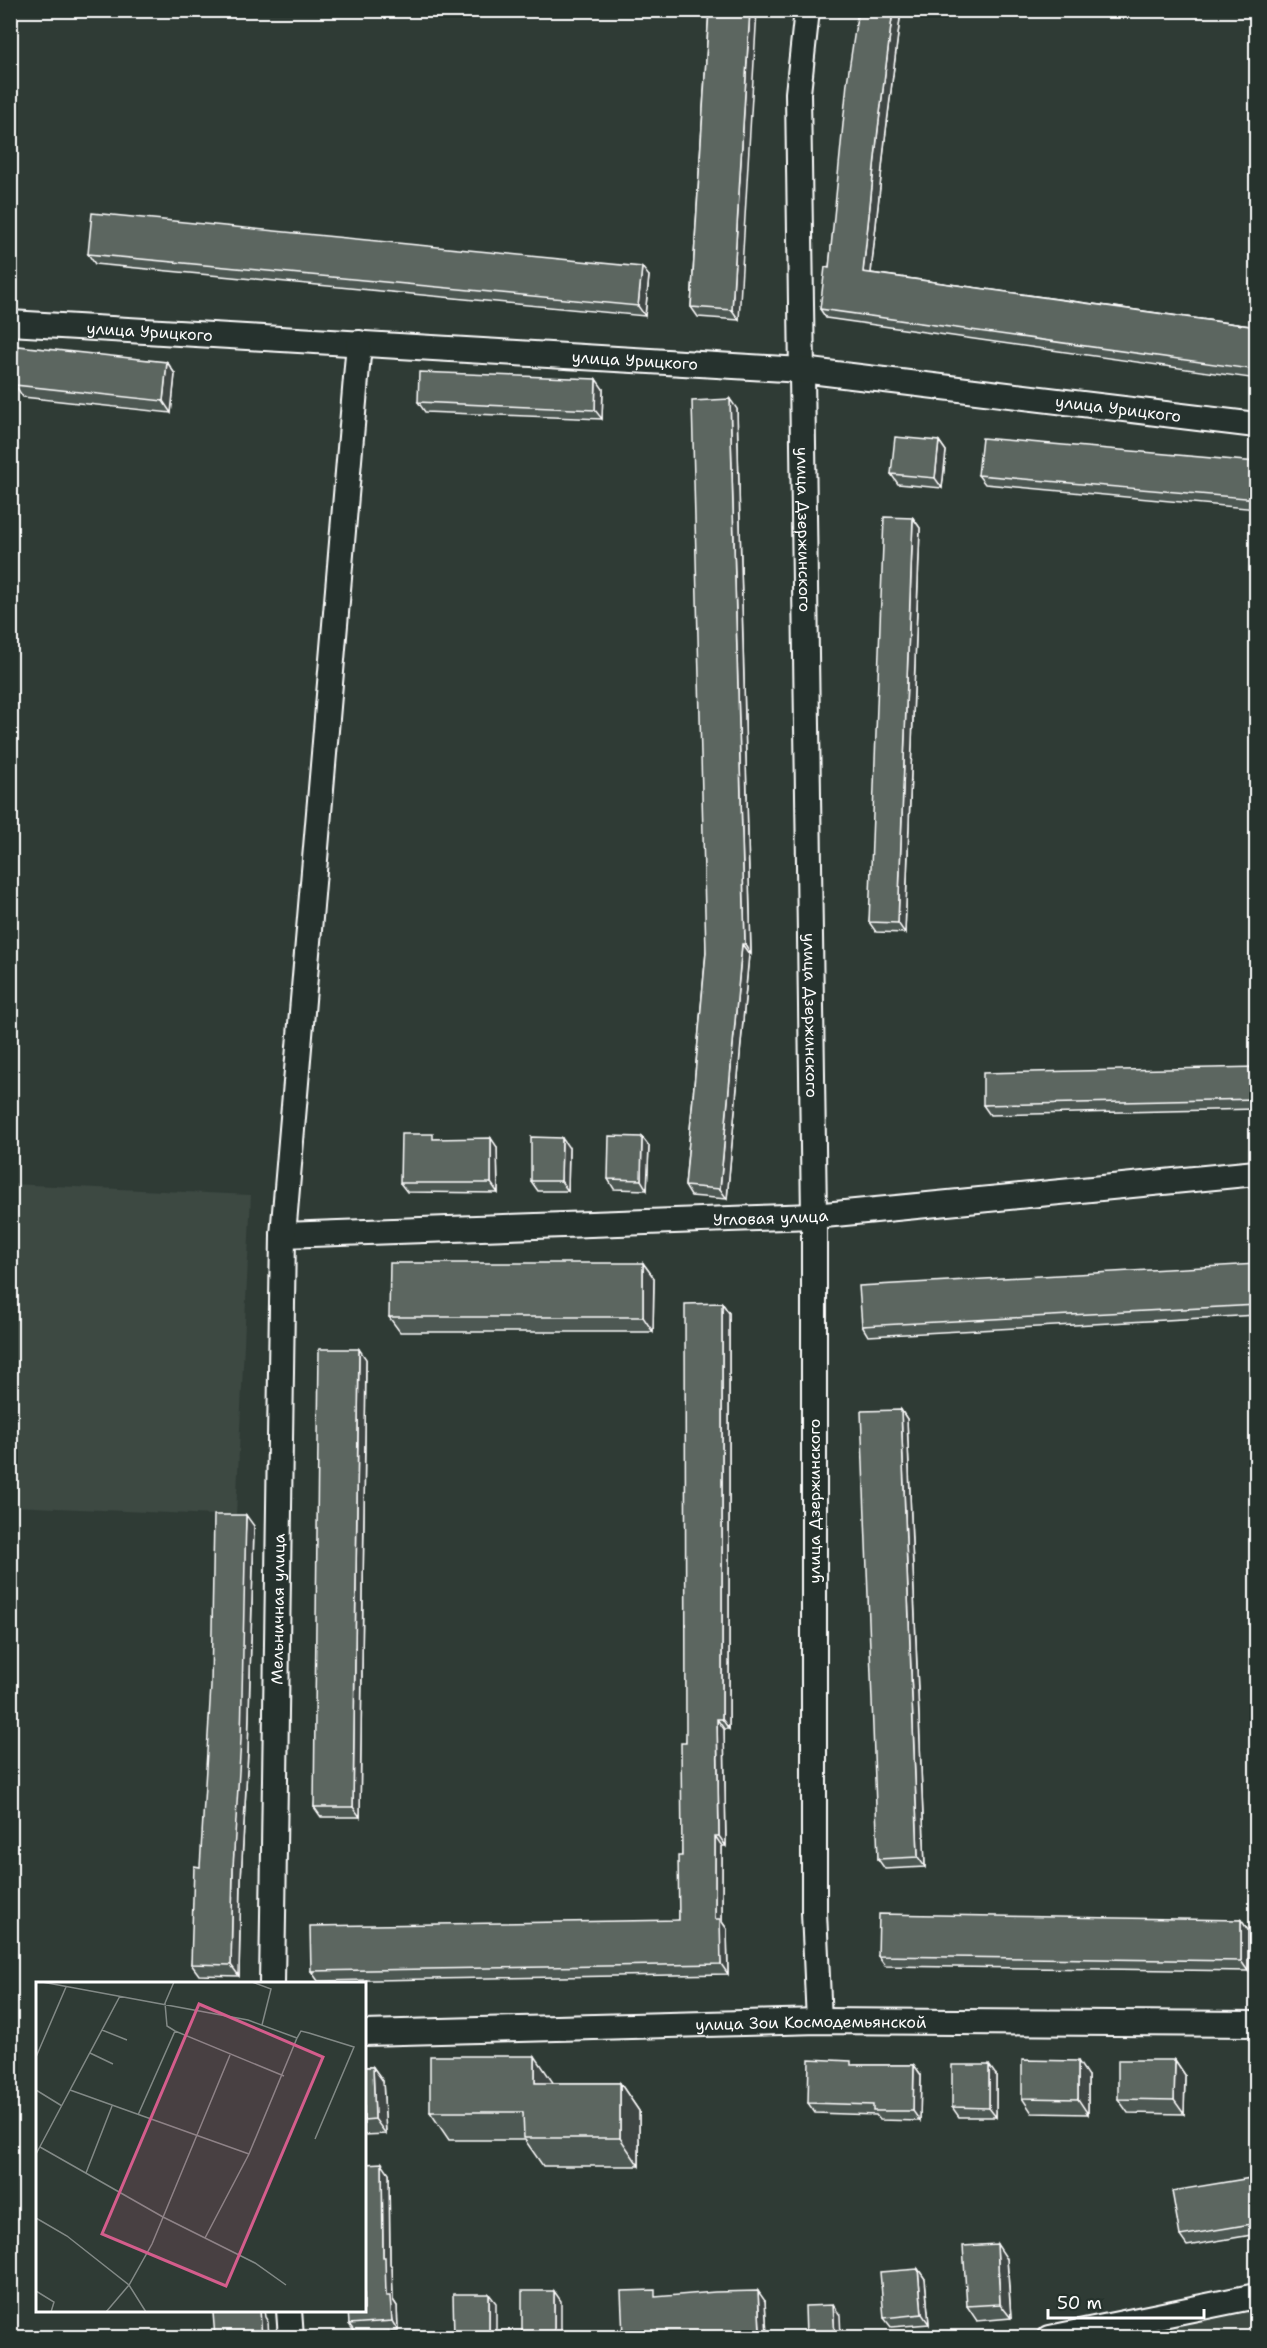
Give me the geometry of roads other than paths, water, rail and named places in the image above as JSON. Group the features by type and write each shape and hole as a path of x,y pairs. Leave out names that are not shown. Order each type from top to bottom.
{"street":[{"name":"улица Дзержинского","path":"807,10 798,93 813,1216 814,1912 819,2020"},
{"name":"улица Урицкого","path":"10,323 802,370 1257,425"},
{"name":"Мельничная улица","path":"272,1982 284,1235 359,343"},
{"name":"Угловая улица","path":"284,1235 813,1216 1257,1173"},
{"name":"улица Зои Космодемьянской","path":"366,2033 819,2020 1257,2025"},
{"path":"1050,2337 1257,2296"},
{"path":"289,2312 291,2337"}]}
